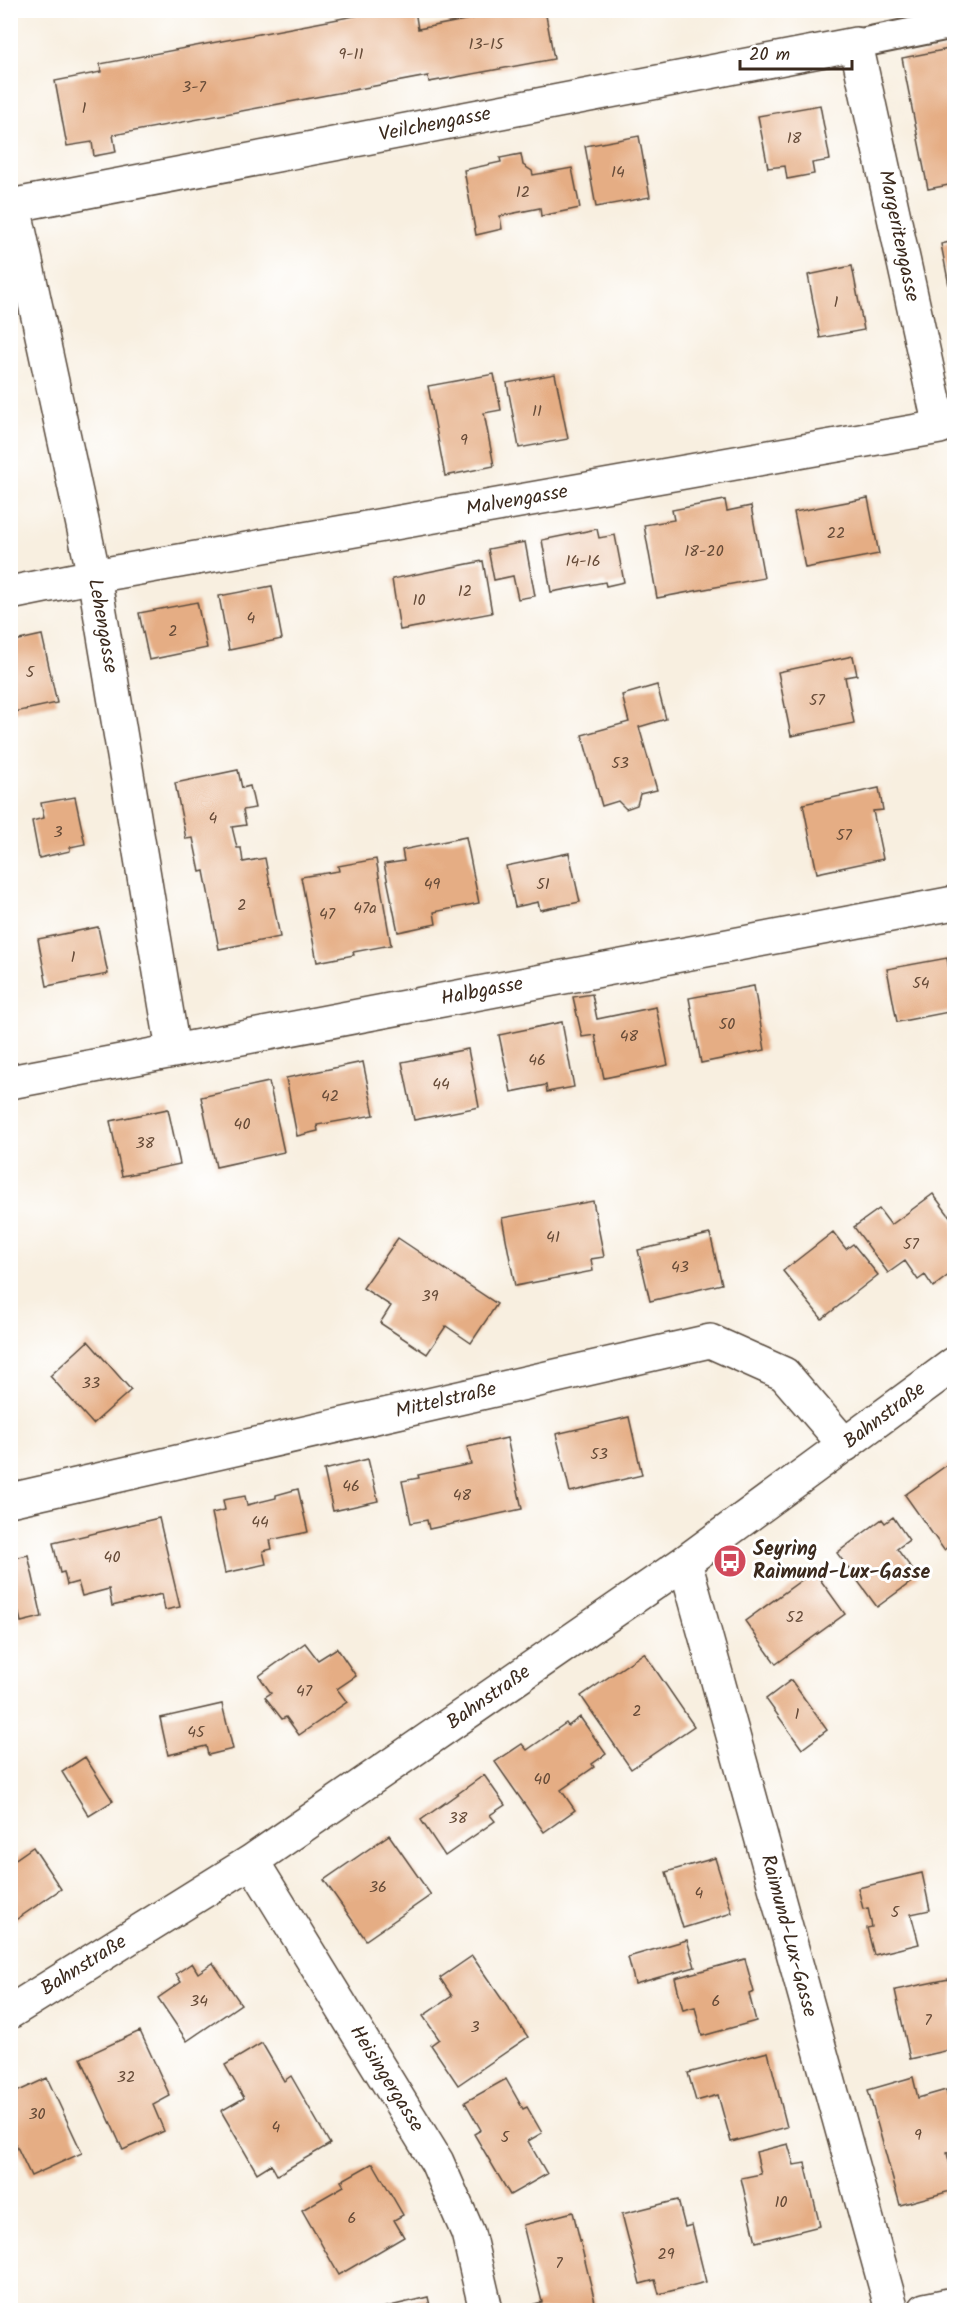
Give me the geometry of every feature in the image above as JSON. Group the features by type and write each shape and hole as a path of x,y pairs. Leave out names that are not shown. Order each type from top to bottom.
{"street":[{"path":"856,44 954,24"},
{"name":"Veilchengasse","path":"12,206 856,44"},
{"name":"Margeritengasse","path":"856,44 940,427"},
{"name":"Lehengasse","path":"12,206 94,576 174,1050"},
{"name":"Malvengasse","path":"10,593 94,576 940,427"},
{"name":"Halbgasse","path":"10,1082 954,903"},
{"name":"Mittelstraße","path":"10,1500 710,1341 784,1374 845,1445"},
{"name":"Bahnstraße","path":"10,2012 252,1861 685,1562 954,1364"},
{"name":"Raimund-Lux-Gasse","path":"685,1562 892,2310"},
{"name":"Heisingergasse","path":"252,1861 437,2162 468,2234 486,2310"},
{"path":"925,2310 954,2304"}],"building":[{"path":"386,10 415,10 418,29 517,10 545,10 554,59 429,82 428,76 113,135 116,152 94,156 92,142 67,146 55,81 101,72 100,64"},
{"path":"954,48 954,184 928,189 902,58"},
{"path":"820,105 830,160 812,163 814,174 787,179 785,166 768,168 758,116"},
{"path":"639,136 650,197 596,207 585,146"},
{"path":"521,154 523,165 532,171 533,175 572,168 580,208 541,216 540,208 500,216 502,229 476,235 464,170 501,162 500,158"},
{"path":"954,241 954,300 952,301 941,244"},
{"path":"852,266 864,330 820,338 808,275"},
{"path":"494,374 501,410 484,413 494,466 445,476 428,386"},
{"path":"555,374 568,439 519,448 507,383"},
{"path":"868,498 879,554 805,568 794,512"},
{"path":"725,500 727,511 751,506 764,578 657,598 644,525 674,520 672,510"},
{"path":"597,529 599,538 615,535 624,582 606,586 605,582 551,592 542,540"},
{"path":"525,542 535,596 518,599 513,576 494,580 488,549"},
{"path":"483,561 492,613 400,630 392,579"},
{"path":"272,586 282,639 229,650 219,596"},
{"path":"197,602 207,648 149,660 139,613"},
{"path":"42,635 57,703 10,713 10,642"},
{"path":"853,656 857,675 845,677 854,723 791,736 778,672"},
{"path":"657,685 666,719 639,727 657,790 640,794 637,805 626,809 618,801 602,806 582,735 629,722 622,695"},
{"path":"238,770 242,788 250,786 255,808 243,810 246,825 232,827 237,848 241,848 243,862 265,858 280,937 219,949 204,871 200,872 193,838 186,839 175,783"},
{"path":"879,788 883,810 873,811 883,859 817,873 803,804"},
{"path":"75,797 85,844 70,847 70,851 39,858 32,821 44,818 41,803"},
{"path":"466,837 479,903 434,912 436,924 398,932 384,864 404,861 402,850"},
{"path":"569,853 580,902 540,910 538,902 515,907 506,866"},
{"path":"376,859 391,945 317,962 301,877 339,871 338,866"},
{"path":"98,927 108,974 47,986 38,939"},
{"path":"947,958 954,997 954,1011 897,1022 887,969"},
{"path":"754,986 765,1050 701,1063 689,998"},
{"path":"592,994 597,1019 656,1007 668,1065 604,1078 595,1035 582,1037 573,997"},
{"path":"562,1022 574,1087 547,1092 546,1085 511,1092 499,1035"},
{"path":"468,1049 479,1107 414,1120 402,1062"},
{"path":"363,1062 374,1115 317,1125 318,1131 297,1136 286,1078"},
{"path":"269,1082 284,1152 216,1167 201,1097"},
{"path":"168,1109 180,1164 122,1176 110,1121"},
{"path":"933,1194 954,1222 954,1271 933,1287 925,1275 918,1280 905,1261 888,1273 854,1227 879,1209 891,1225"},
{"path":"593,1201 604,1257 591,1259 593,1271 515,1286 502,1218"},
{"path":"833,1232 846,1249 853,1244 878,1275 822,1319 783,1271"},
{"path":"710,1234 722,1284 650,1301 638,1250"},
{"path":"398,1238 497,1304 471,1343 446,1326 427,1354 380,1323 391,1306 363,1288"},
{"path":"88,1341 131,1390 93,1424 50,1376"},
{"path":"629,1417 642,1475 570,1492 556,1434"},
{"path":"507,1438 522,1509 429,1529 427,1520 411,1523 402,1481 419,1478 418,1475 471,1464 467,1447"},
{"path":"368,1459 378,1501 333,1511 324,1470"},
{"path":"954,1460 954,1542 944,1550 905,1495"},
{"path":"298,1489 308,1532 270,1540 272,1549 263,1551 266,1564 225,1573 212,1513 225,1510 223,1500 245,1496 247,1505 276,1498 276,1495"},
{"path":"893,1517 909,1540 897,1549 918,1577 877,1607 837,1553 882,1519 885,1523"},
{"path":"159,1518 180,1607 165,1610 162,1594 112,1606 109,1589 82,1596 78,1582 67,1585 64,1572 60,1573 53,1543"},
{"path":"28,1555 42,1617 21,1622 10,1577 10,1559"},
{"path":"814,1571 845,1614 776,1664 745,1621"},
{"path":"305,1643 318,1660 337,1648 356,1676 337,1689 347,1702 299,1735 286,1717 282,1719 265,1697 271,1693 259,1676"},
{"path":"644,1653 694,1726 631,1769 581,1696"},
{"path":"791,1680 827,1730 802,1749 766,1699"},
{"path":"222,1704 233,1749 208,1755 206,1746 168,1755 160,1718"},
{"path":"580,1717 606,1754 592,1764 594,1767 561,1790 575,1810 544,1832 495,1762 522,1744 527,1750 566,1723 568,1726"},
{"path":"85,1757 113,1801 89,1816 62,1772"},
{"path":"484,1775 505,1805 490,1815 495,1821 445,1856 421,1820"},
{"path":"389,1835 431,1895 366,1940 324,1880"},
{"path":"33,1847 61,1889 14,1921 10,1915 10,1863"},
{"path":"715,1858 732,1913 683,1928 666,1872"},
{"path":"922,1873 930,1910 911,1914 919,1944 874,1955 867,1928 872,1927 868,1908 863,1909 858,1888"},
{"path":"687,1940 695,1967 635,1984 628,1957"},
{"path":"472,1956 528,2037 458,2085 431,2045 439,2039 423,2016 452,1996 440,1978"},
{"path":"745,1959 754,1992 749,1994 756,2021 702,2036 695,2007 683,2010 675,1978"},
{"path":"192,1963 198,1973 213,1963 241,2004 187,2041 158,1998 181,1982 176,1974"},
{"path":"954,1978 954,2049 910,2059 895,1990"},
{"path":"140,2031 170,2096 153,2105 164,2131 123,2150 81,2058"},
{"path":"262,2043 284,2081 291,2076 330,2144 277,2175 271,2164 257,2173 221,2111 244,2098 225,2065"},
{"path":"768,2052 787,2127 731,2142 718,2095 696,2101 688,2073"},
{"path":"913,2077 918,2098 946,2090 954,2120 954,2151 947,2153 954,2180 954,2190 900,2205 868,2090"},
{"path":"47,2078 82,2153 31,2176 10,2132 10,2095"},
{"path":"506,2079 523,2109 527,2107 542,2133 528,2141 547,2174 510,2195 474,2134 481,2130 465,2102"},
{"path":"788,2144 794,2165 805,2163 820,2226 756,2242 741,2178 761,2174 756,2152"},
{"path":"373,2163 403,2215 394,2220 404,2237 339,2275 302,2210 344,2186 341,2181"},
{"path":"678,2200 685,2227 692,2225 706,2282 659,2294 655,2280 640,2284 622,2214"},
{"path":"573,2212 597,2310 535,2310 534,2304 542,2302 523,2225"},
{"path":"428,2297 431,2310 374,2310"}],"place":[{"name":"Seyring Raimund-Lux-Gasse","path":"730,1561"}]}
